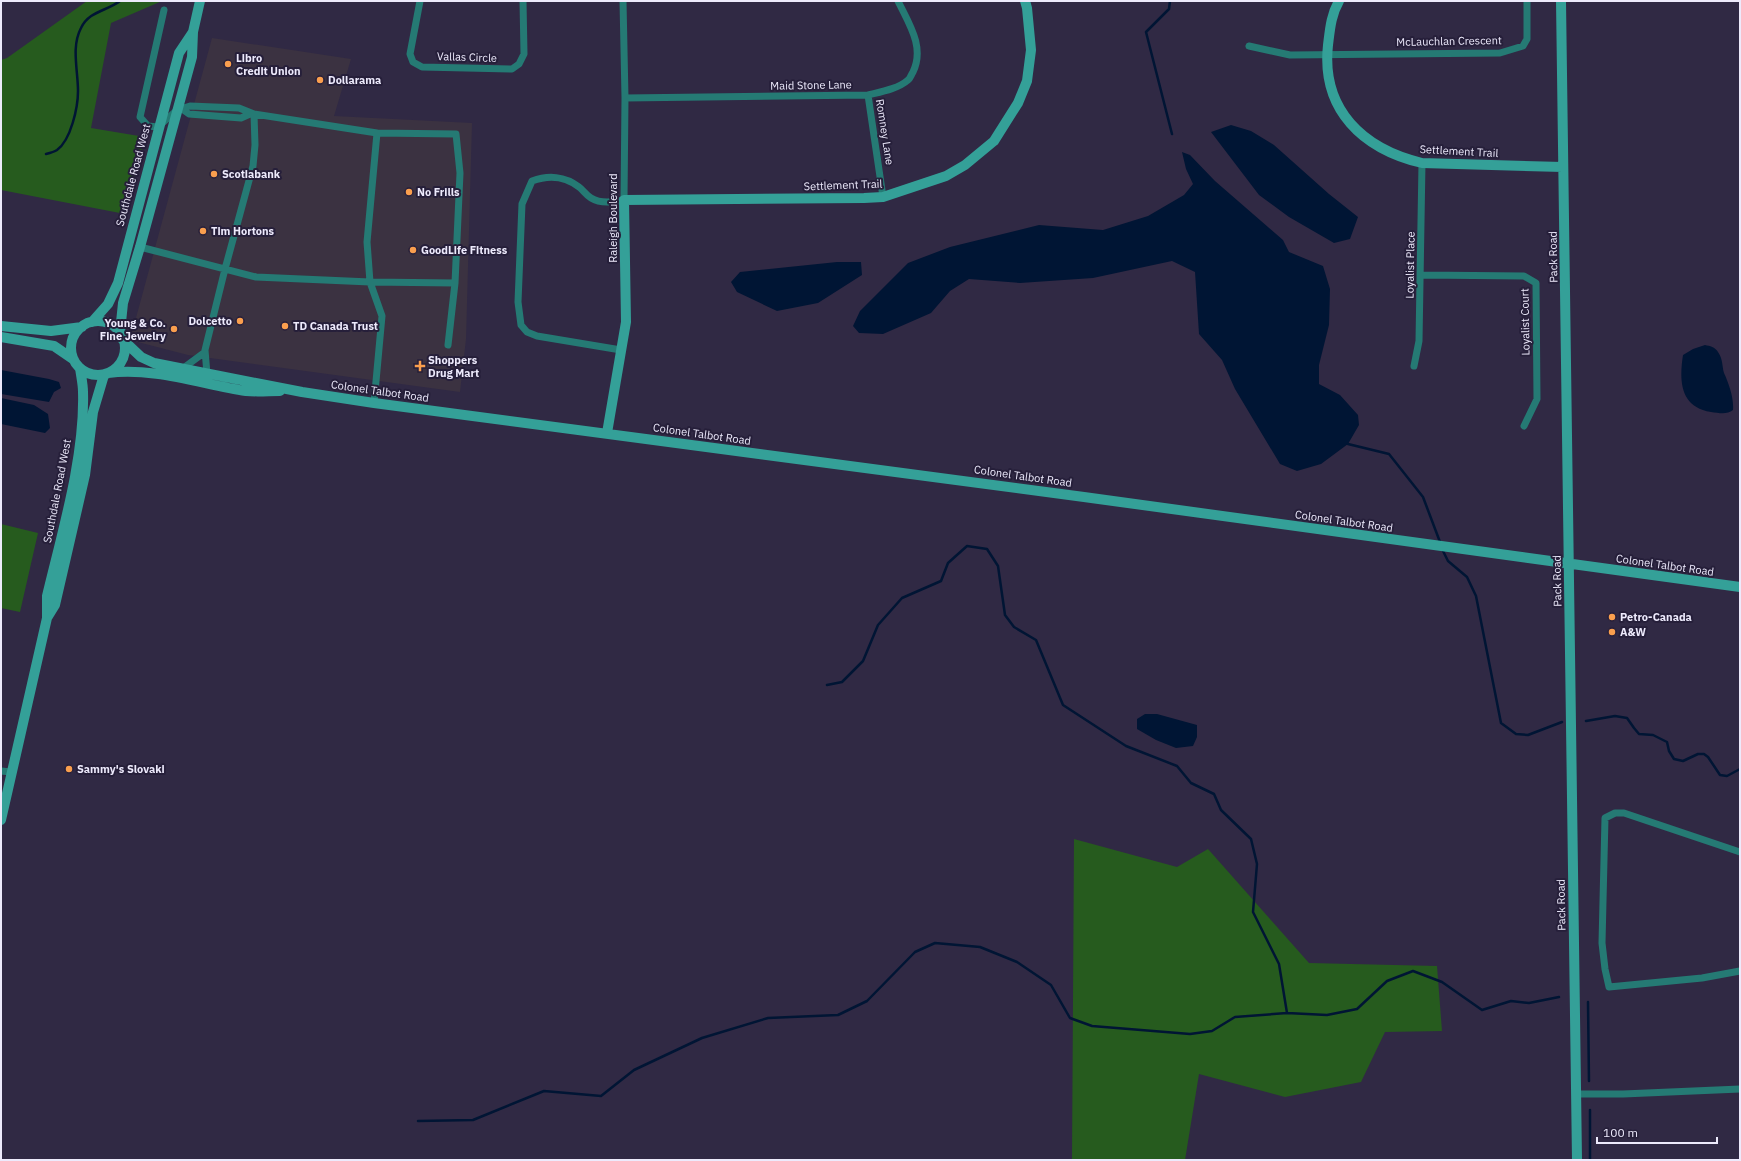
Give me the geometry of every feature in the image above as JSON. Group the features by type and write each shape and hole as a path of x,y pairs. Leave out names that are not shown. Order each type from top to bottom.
{"main road":[{"name":"Southdale Road West","path":"122,336 123,303 180,110 192,57 193,32 200,1"},
{"name":"Settlement Trail","path":"624,200 883,197 946,176 966,165 994,141 1018,103 1027,81 1031,50 1025,1"},
{"name":"Settlement Trail","path":"1339,1 1331,17 1327,54 1333,94 1351,126 1370,142 1403,158 1422,163 1563,167"},
{"name":"Pack Road","path":"1561,1 1577,1160"},
{"name":"Southdale Road West","path":"92,322 108,304 118,283 158,127 179,53 193,32"},
{"name":"Raleigh Boulevard","path":"608,433 626,322 624,200"},
{"path":"1,337 54,346 73,359 80,368 94,375 106,374 119,365 124,357 125,348 122,336 114,326 106,323 92,322 82,327 76,333 72,341 71,350 73,359"},
{"path":"1,326 51,331 82,327"},
{"name":"Colonel Talbot Road","path":"122,336 141,357 154,362 182,369 273,385 302,392 1740,588"},
{"name":"Southdale Road West","path":"1,820 6,772 47,618 47,596 71,490 81,428 84,391 80,368"},
{"name":"Colonel Talbot Road","path":"106,374 125,371 248,391 302,392"},
{"name":"Southdale Road West","path":"47,618 55,605 85,475 93,412 106,374"}],"street":[{"name":"Vallas Circle","path":"420,1 410,54 413,62 422,67 512,69 520,64 524,54 523,1"},
{"name":"Raleigh Boulevard","path":"623,1 625,98 624,200"},
{"name":"Maid Stone Lane","path":"625,98 868,95 896,87 909,80 917,63 918,52 914,34 898,1"},
{"name":"McLauchlan Crescent","path":"1249,46 1290,55 1500,53 1523,46 1527,39 1527,1"},
{"path":"164,10 140,118 148,126 158,127 180,110 189,114 241,118 252,114 377,133 456,134 460,173 455,283 448,345"},
{"name":"Romney Lane","path":"868,95 883,197"},
{"path":"207,374 207,363 204,352 224,268 253,166 255,145 252,114"},
{"path":"374,403 382,316 370,282 367,242 377,133"},
{"name":"Loyalist Place","path":"1414,366 1419,341 1422,275 1422,163"},
{"path":"621,350 537,336 527,332 521,325 518,302 522,204 532,181 539,178 556,177 577,186 590,198 609,203 624,200"},
{"path":"140,247 256,276 370,282 455,283"},
{"name":"Loyalist Court","path":"1422,275 1524,276 1536,283 1537,399 1524,426"},
{"path":"182,369 204,352"},
{"path":"1740,852 1624,813 1615,812 1605,818 1602,943 1609,987 1702,978 1740,971"},
{"path":"1576,1094 1623,1094 1740,1088"}],"shaded area":[{"path":"212,38 351,59 334,116 472,123 466,339 460,392 188,355 130,340"}],"green space":[{"path":"87,1 162,1 111,23 91,128 145,137 125,214 1,190 1,60 7,58"},
{"path":"1,524 38,533 20,612 1,608"},
{"path":"1074,839 1177,867 1208,849 1309,963 1437,966 1442,1031 1385,1032 1361,1082 1285,1097 1199,1074 1185,1160 1072,1160"}],"water":[{"path":"1231,125 1251,131 1274,145 1329,194 1358,217 1350,239 1334,243 1289,217 1259,195 1211,132"},
{"path":"1182,152 1190,155 1215,181 1283,240 1289,252 1323,266 1330,289 1329,325 1319,365 1319,384 1340,395 1358,415 1359,425 1348,444 1321,464 1297,471 1280,464 1235,389 1222,360 1199,334 1195,272 1172,261 1093,278 1020,283 969,279 950,291 931,313 883,334 859,333 853,326 860,311 908,263 950,247 1039,225 1103,230 1148,216 1184,195 1193,184 1186,169"},
{"path":"837,262 861,262 862,275 818,303 777,311 737,292 731,282 740,272"},
{"path":"1705,345 1711,346 1715,349 1721,357 1724,373 1733,401 1733,410 1728,413 1711,412 1693,405 1687,399 1684,391 1681,374 1683,355 1693,349"},
{"path":"1,370 59,382 61,388 54,392 49,402 1,394"},
{"path":"1,398 34,405 48,414 50,428 45,433 1,424"},
{"path":"1145,714 1157,714 1197,725 1197,737 1193,746 1176,748 1156,740 1137,729 1137,719"}],"waterway":[{"path":"46,154 56,151 62,145 73,123 77,106 78,91 76,43 81,28 84,22 93,15 120,1"},
{"path":"1170,1 1169,9 1146,32 1172,134"},
{"path":"1348,444 1389,454 1423,497 1440,542"},
{"path":"827,685 842,682 863,661 878,625 902,598 941,581 948,563 967,546 987,549 998,566 1005,615 1014,627 1036,640 1063,705 1126,746 1177,766 1191,783 1214,794 1221,810 1251,839 1257,864 1253,912 1279,964 1287,1013"},
{"path":"1442,549 1448,561 1467,577 1476,596 1501,723 1516,734 1528,735 1562,722"},
{"path":"1586,721 1615,716 1627,718 1639,734 1653,735 1667,742 1669,751 1674,759 1683,761 1698,754 1704,754 1708,757 1720,775 1727,776 1740,769"},
{"path":"418,1121 473,1120 544,1091 601,1096 634,1070 702,1038 768,1018 838,1015 867,1001 915,952 935,943 980,947 1017,962 1051,985 1070,1018 1092,1026 1190,1034 1212,1031 1235,1017 1287,1013 1327,1015 1357,1009 1387,981 1413,971 1442,982 1482,1010 1511,1001 1529,1003 1559,997"},
{"path":"1588,1002 1589,1081"},
{"path":"1590,1110 1590,1160"}],"place":[{"name":"Libro Credit Union","path":"228,64"},
{"name":"Dollarama","path":"320,80"},
{"name":"Scotiabank","path":"214,174"},
{"name":"No Frills","path":"409,192"},
{"name":"Tim Hortons","path":"203,231"},
{"name":"GoodLife Fitness","path":"413,250"},
{"name":"Dolcetto","path":"240,321"},
{"name":"TD Canada Trust","path":"285,326"},
{"name":"Young & Co. Fine Jewelry","path":"174,329"},
{"name":"Shoppers Drug Mart","path":"420,366"},
{"name":"Petro-Canada","path":"1612,617"},
{"name":"A&W","path":"1612,632"},
{"name":"Sammy's Slovaki","path":"69,769"}]}
